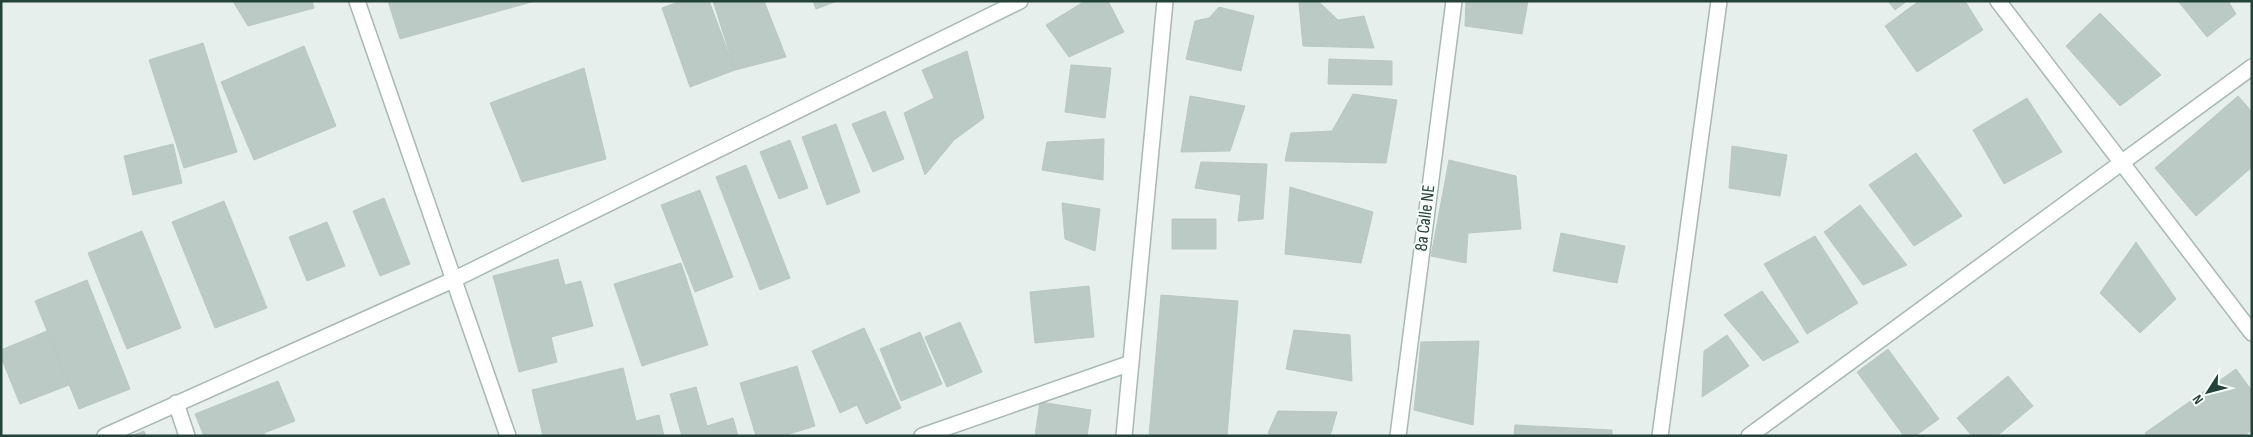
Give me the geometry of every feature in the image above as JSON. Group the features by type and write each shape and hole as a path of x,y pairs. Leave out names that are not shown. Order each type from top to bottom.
{"street":[{"path":"358,1 508,436"},
{"path":"105,436 453,280 1020,1"},
{"path":"1124,436 1165,1"},
{"name":"8a Calle NE","path":"1398,436 1454,1"},
{"path":"1660,436 1719,1"},
{"path":"1998,1 2252,333"},
{"path":"1749,436 2252,67"},
{"path":"922,436 1131,362"},
{"path":"176,403 187,436"}],"building":[{"path":"238,1 312,1 314,8 248,26 234,3"},
{"path":"388,1 535,1 400,39"},
{"path":"681,1 709,1 735,70 690,87 662,8"},
{"path":"713,1 764,1 786,57 735,70"},
{"path":"813,1 837,1 816,9"},
{"path":"1085,1 1108,1 1124,32 1069,57 1046,25"},
{"path":"1318,1 1338,20 1364,16 1374,48 1303,46 1299,3"},
{"path":"1466,1 1528,1 1522,34 1465,26"},
{"path":"1888,1 1907,1 1895,10"},
{"path":"1919,1 1965,1 1983,30 1917,72 1885,26"},
{"path":"2178,1 2228,1 2236,14 2207,37"},
{"path":"1219,7 1254,16 1241,71 1186,59 1195,21 1209,18"},
{"path":"2100,13 2161,75 2120,106 2066,46"},
{"path":"203,43 237,152 184,168 149,60"},
{"path":"304,46 336,126 254,160 221,82"},
{"path":"967,51 984,118 954,140 925,175 904,113 934,98 922,70"},
{"path":"1329,59 1392,61 1392,85 1328,84"},
{"path":"1071,65 1111,68 1105,118 1065,112"},
{"path":"584,68 606,159 522,182 490,103"},
{"path":"1353,94 1397,100 1386,163 1285,161 1291,133 1332,131"},
{"path":"1190,96 1245,106 1230,151 1181,152"},
{"path":"2238,96 2252,112 2252,167 2196,216 2155,168"},
{"path":"2027,98 2062,152 2004,184 1973,130"},
{"path":"885,111 904,159 873,172 852,124"},
{"path":"836,124 860,192 827,205 802,137"},
{"path":"1104,139 1103,180 1042,170 1047,142"},
{"path":"790,140 808,188 779,199 760,152"},
{"path":"173,144 182,183 133,195 124,156"},
{"path":"1732,146 1787,155 1780,196 1729,188"},
{"path":"1916,153 1962,216 1914,246 1869,185"},
{"path":"1449,160 1516,176 1521,229 1468,233 1466,263 1431,256"},
{"path":"1201,162 1267,164 1263,219 1238,221 1241,195 1195,188"},
{"path":"746,165 790,278 760,290 716,177"},
{"path":"1290,187 1373,212 1361,263 1285,254"},
{"path":"700,190 733,277 695,292 661,205"},
{"path":"384,198 410,264 380,276 353,211"},
{"path":"224,201 267,308 215,328 172,222"},
{"path":"1062,203 1100,209 1095,251 1065,239"},
{"path":"1860,205 1907,265 1863,285 1824,232"},
{"path":"1172,219 1216,219 1216,249 1172,249"},
{"path":"327,222 345,266 307,281 289,237"},
{"path":"142,231 181,328 127,349 88,253"},
{"path":"1561,233 1625,246 1617,283 1553,271"},
{"path":"1815,236 1858,303 1807,334 1764,264"},
{"path":"2136,242 2176,299 2140,333 2100,293"},
{"path":"558,259 565,285 581,281 593,326 551,337 557,362 519,372 493,276"},
{"path":"681,263 708,345 642,366 614,284"},
{"path":"87,280 130,389 79,409 35,301"},
{"path":"1089,286 1094,337 1035,343 1030,292"},
{"path":"1762,291 1799,342 1763,361 1724,315"},
{"path":"1161,295 1238,301 1227,436 1149,436"},
{"path":"960,322 982,372 947,387 925,337"},
{"path":"864,328 901,408 866,424 857,405 840,413 812,351"},
{"path":"1294,330 1350,335 1352,381 1286,369"},
{"path":"47,331 69,385 20,404 1,357 1,350"},
{"path":"920,332 942,384 901,401 880,349"},
{"path":"1727,335 1749,366 1702,397 1704,351"},
{"path":"1479,341 1473,425 1414,410 1421,342"},
{"path":"1888,349 1939,419 1915,436 1904,436 1857,372"},
{"path":"797,366 815,426 783,436 756,436 740,383"},
{"path":"623,368 636,421 659,415 664,436 543,436 532,390"},
{"path":"2236,369 2252,391 2252,430 2244,436 2147,436 2145,433"},
{"path":"2008,376 2033,406 1997,436 1972,436 1957,418"},
{"path":"278,381 295,421 264,433 266,436 204,436 195,414"},
{"path":"696,387 707,426 733,418 738,436 682,436 670,394"},
{"path":"1040,402 1091,410 1087,436 1035,436"},
{"path":"1278,411 1337,412 1330,436 1271,436 1268,433"},
{"path":"1515,425 1612,430 1612,436 1514,436"},
{"path":"144,431 146,436 131,436"}]}
